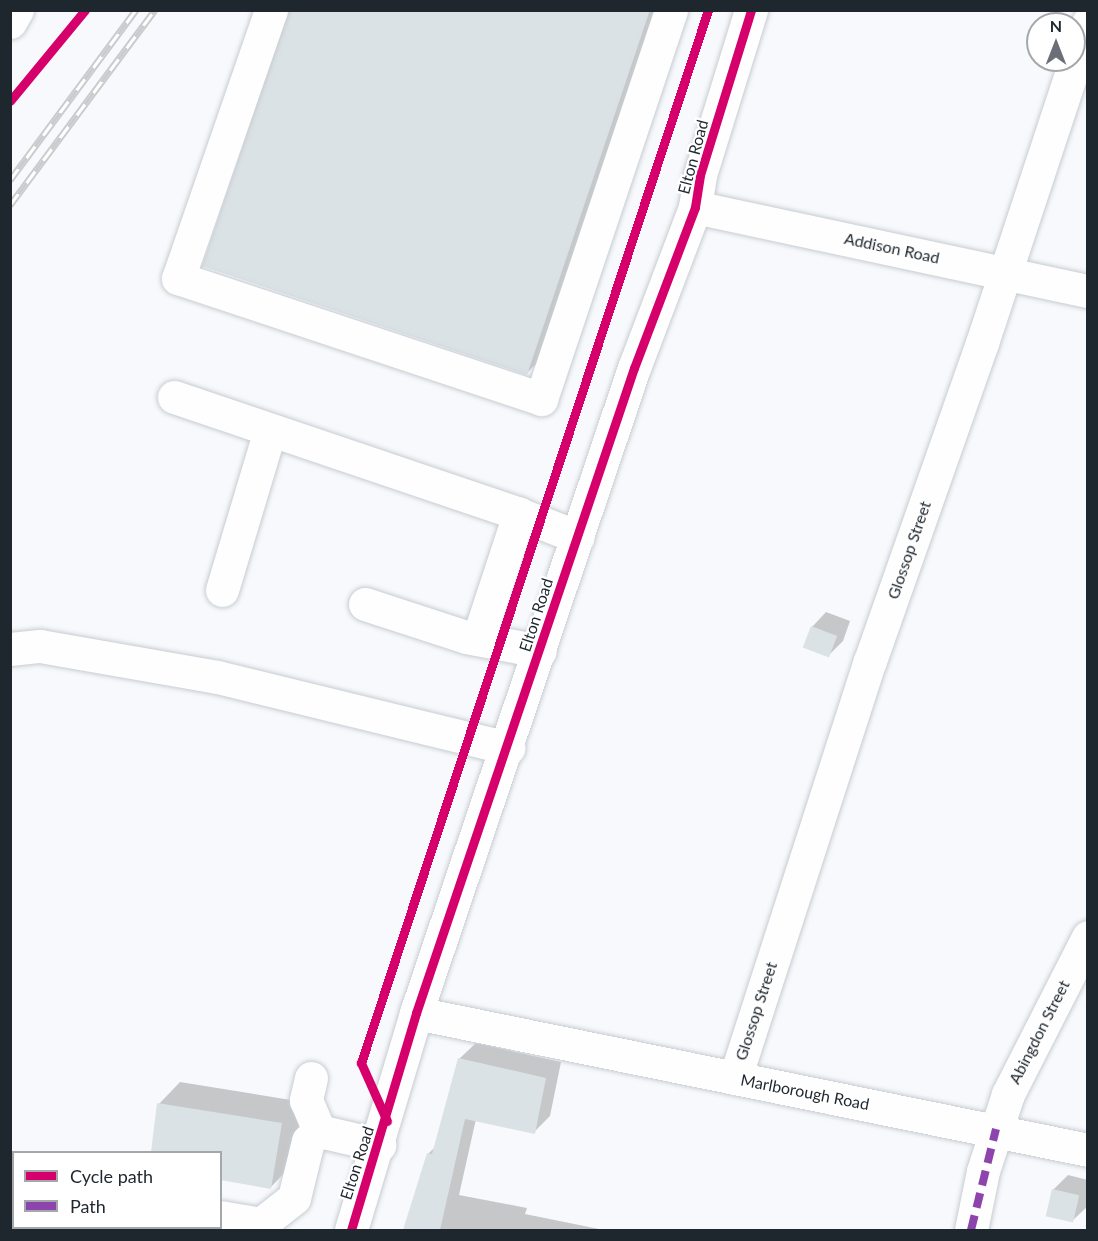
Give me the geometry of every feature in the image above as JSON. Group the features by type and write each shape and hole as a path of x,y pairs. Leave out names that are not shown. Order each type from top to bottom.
{"street":[{"path":"10,22 17,10"},
{"path":"271,10 178,278 541,399 671,10"},
{"name":"Elton Road","path":"351,1230 379,1145 416,1013 667,275 695,207 700,175 751,10"},
{"name":"Glossop Street","path":"735,1078 870,661 1005,273 1088,23"},
{"name":"Addison Road","path":"695,207 1088,291"},
{"path":"174,397 519,514 578,537"},
{"path":"222,590 270,430"},
{"path":"478,639 519,514"},
{"path":"366,603 478,639 540,651"},
{"path":"10,649 40,646 217,677 508,748"},
{"name":"Abingdon Street","path":"971,1230 996,1129 1008,1094 1088,937"},
{"name":"Marlborough Road","path":"416,1013 996,1129 1088,1150"},
{"path":"311,1078 306,1100 319,1131"},
{"path":"319,1131 379,1145"},
{"path":"222,1217 261,1224 294,1198 308,1141 319,1131"}],"building":[{"path":"289,10 650,10 527,375 202,266"},
{"path":"811,626 837,636 829,658 803,647"},
{"path":"458,1058 546,1078 535,1134 465,1119 440,1230 403,1230 427,1153 432,1154"},
{"path":"157,1103 282,1123 271,1189 222,1180 222,1151 151,1151"},
{"path":"1052,1189 1079,1195 1073,1223 1046,1216"}],"railway":[{"path":"10,180 136,10"},
{"path":"10,205 155,10"}],"marked path":[{"path":"971,1230 996,1129"}],"cycle path":[{"path":"10,101 85,10"},
{"path":"387,1121 361,1063 708,10"},
{"path":"351,1230 416,1013 634,368 695,207 700,175 751,10"}]}
